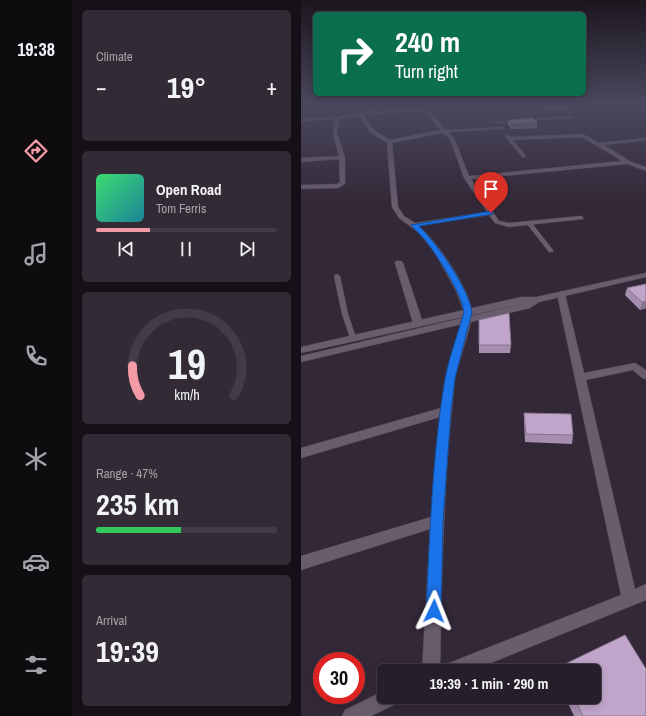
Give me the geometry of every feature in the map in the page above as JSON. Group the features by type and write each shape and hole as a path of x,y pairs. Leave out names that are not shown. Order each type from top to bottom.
{"street":[{"path":"301,187 342,184 342,158 336,137"},
{"path":"382,137 389,142 412,137"},
{"path":"451,137 467,178 491,213 501,224 581,218"},
{"path":"510,139 531,137"},
{"path":"589,137 628,162 646,169"},
{"path":"510,139 523,156"},
{"path":"600,144 646,139"},
{"path":"389,142 395,207 401,217 414,225 428,239 460,288 467,304 468,316 450,378 446,411 437,521 431,664"},
{"path":"301,160 342,158"},
{"path":"467,178 628,162"},
{"path":"414,225 491,213"},
{"path":"399,263 418,323"},
{"path":"301,350 418,323 527,306 536,300 646,275"},
{"path":"561,294 630,599"},
{"path":"301,358 468,316"},
{"path":"579,378 646,363"},
{"path":"635,366 646,376"},
{"path":"301,453 446,411"},
{"path":"301,563 437,521"},
{"path":"468,664 646,592"},
{"path":"351,716 377,704"}],"lane":[{"path":"529,223 551,251"},
{"path":"337,276 345,314 353,338"}],"building":[{"path":"646,284 646,301 642,302 627,288"},
{"path":"509,313 511,345 479,345 479,320"},
{"path":"524,413 571,414 573,435 526,434"},
{"path":"625,635 646,669 646,716 583,716 577,704 601,704 601,664 565,664"}],"route":[{"path":"434,611 437,521 446,411 450,378 468,312 467,304 460,288 428,239 422,231 414,225 491,213"}]}
